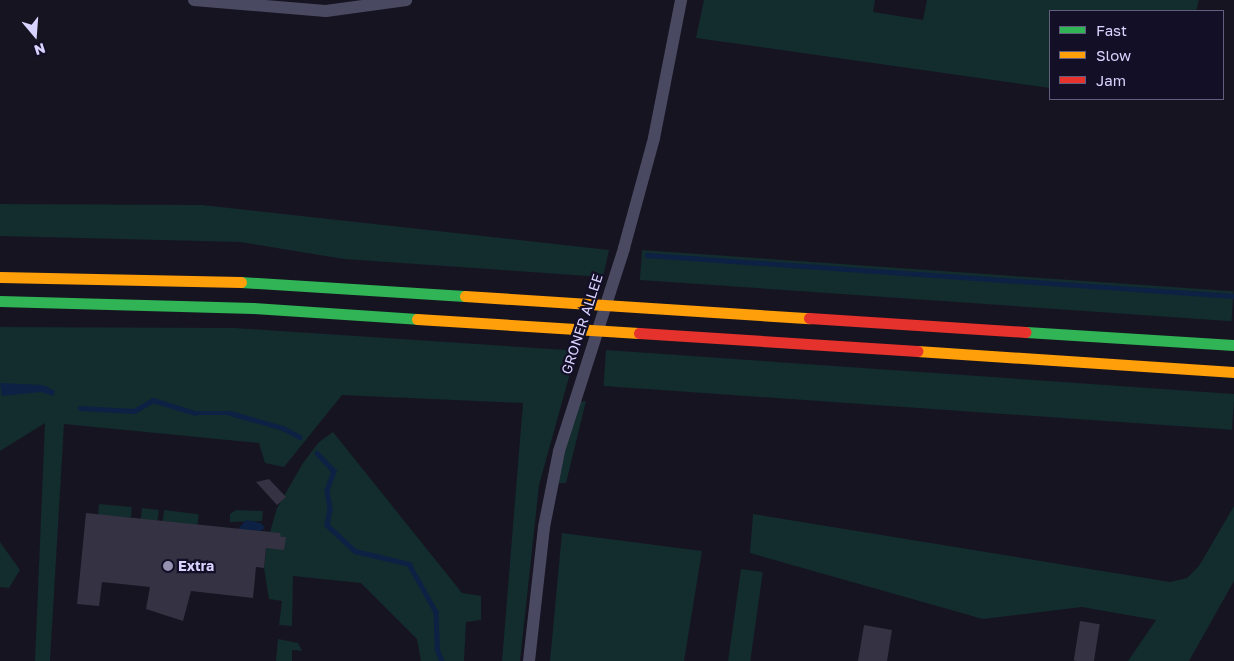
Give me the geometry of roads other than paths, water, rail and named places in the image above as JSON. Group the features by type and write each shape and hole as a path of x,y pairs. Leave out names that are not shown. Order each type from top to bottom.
{"highway":[{"path":"0,277 252,282 641,305 1234,345"},
{"path":"0,302 253,308 558,326 1234,372"}],"street":[{"path":"194,0 326,11 406,0"},
{"name":"GRONER ALLEE","path":"529,661 544,527 557,461 624,248 654,138 681,0"}],"water":[{"path":"0,383 43,385 55,391 53,396 41,392 2,396"},
{"path":"246,520 261,523 265,528 260,531 238,529"}],"waterway":[{"path":"647,255 1234,296"},
{"path":"80,408 134,411 153,400 195,413 230,413 283,428 300,437"},
{"path":"317,453 334,471 327,490 330,509 327,525 355,551 409,564 436,612 437,649 442,661"}],"place":[{"name":"Extra","path":"168,566"}]}
